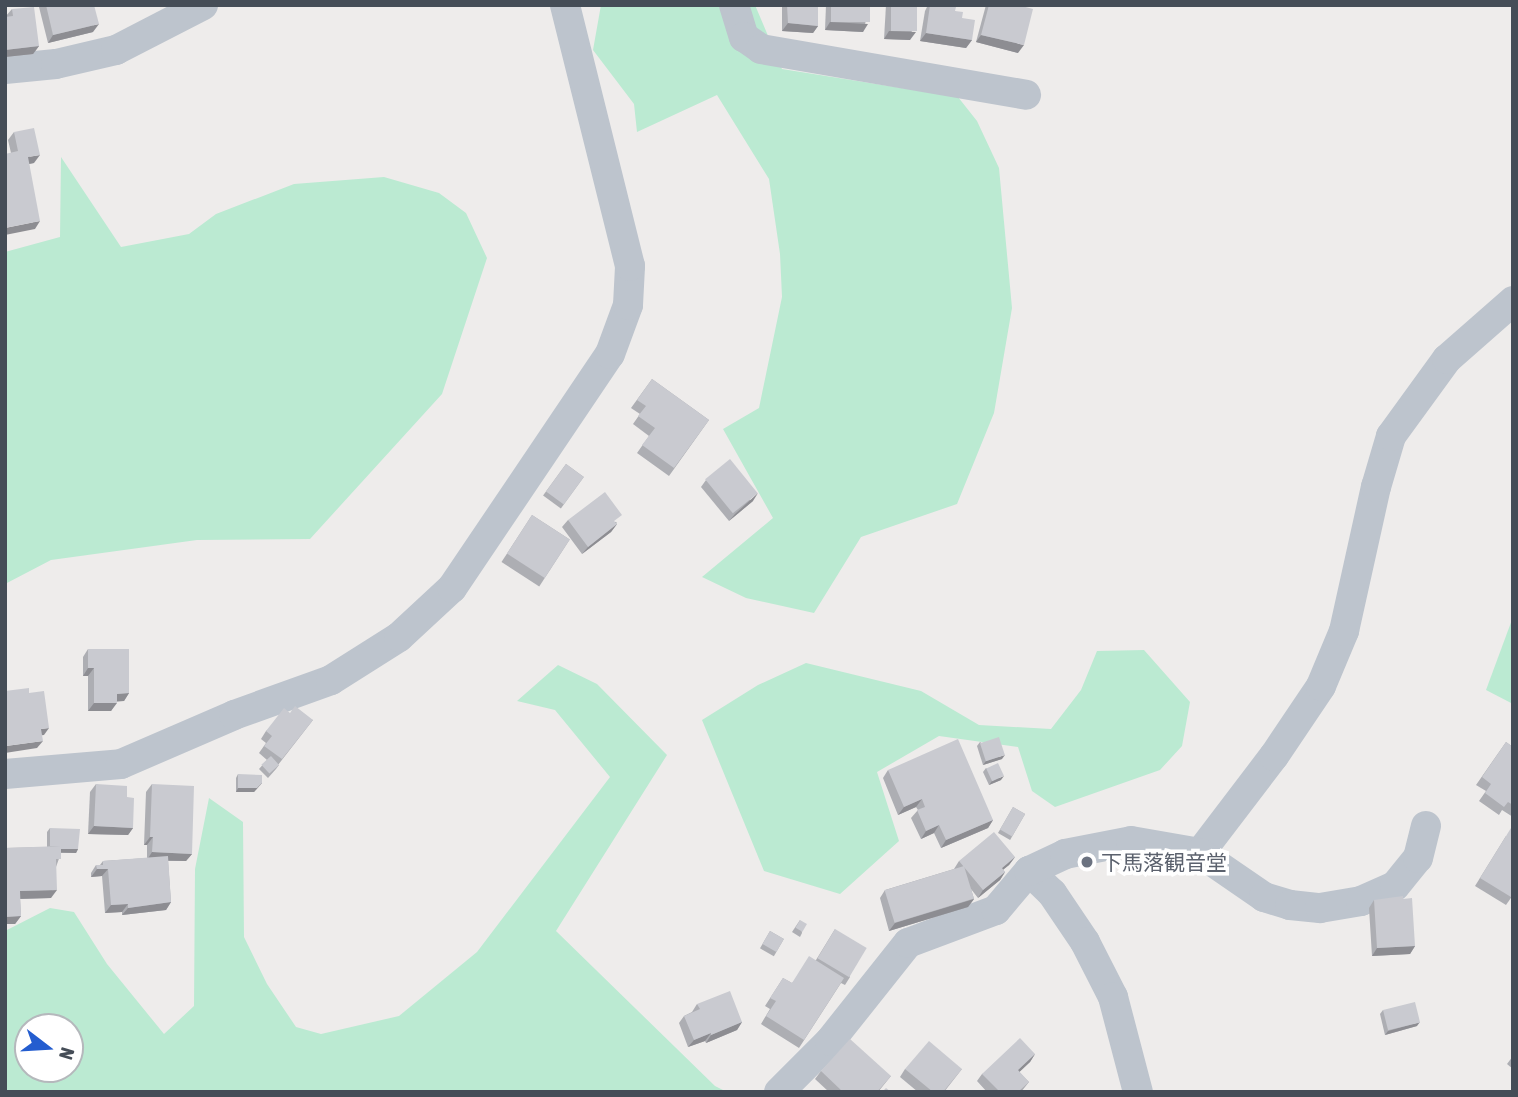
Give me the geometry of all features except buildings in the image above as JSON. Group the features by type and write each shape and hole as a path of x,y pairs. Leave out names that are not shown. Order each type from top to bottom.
{"street":[{"path":"5,69 56,64 116,50 203,5"},
{"path":"5,774 121,764 234,715 331,680 399,637 452,588 610,354 628,305 630,266 565,5"},
{"path":"734,5 744,37 761,49 1026,95"},
{"path":"1200,853 1274,756 1321,686 1344,631 1376,487 1391,436 1447,359 1513,301"},
{"path":"779,1092 830,1041 908,943 996,909 1029,871 1065,854 1131,841 1200,853 1264,897 1290,905 1320,908 1361,901 1395,886 1418,858 1426,826"},
{"path":"1029,871 1052,893 1085,942 1113,997 1138,1092"}],"green space":[{"path":"601,5 755,5 782,69 958,97 977,121 999,168 1012,308 994,413 957,504 861,537 814,613 746,598 702,577 773,518 723,429 759,408 782,297 780,254 769,179 717,95 637,132 634,104 593,50"},
{"path":"61,157 121,247 189,234 216,214 294,184 384,177 439,193 466,213 487,258 442,394 310,539 197,540 51,560 5,584 5,252 60,237"},
{"path":"1513,617 1513,704 1486,690"},
{"path":"1144,650 1190,702 1182,746 1160,770 1055,807 1032,791 1018,747 939,736 877,772 899,841 840,894 764,871 702,720 758,685 806,663 921,691 979,725 1051,729 1081,690 1097,651"},
{"path":"558,665 597,684 667,755 556,931 715,1086 727,1092 5,1092 5,931 50,908 74,912 107,964 164,1034 194,1006 195,869 209,798 243,822 244,937 267,984 296,1027 321,1034 399,1016 477,952 610,777 555,710 517,701"}],"place":[{"name":"下馬落観音堂","path":"1087,862"}]}
